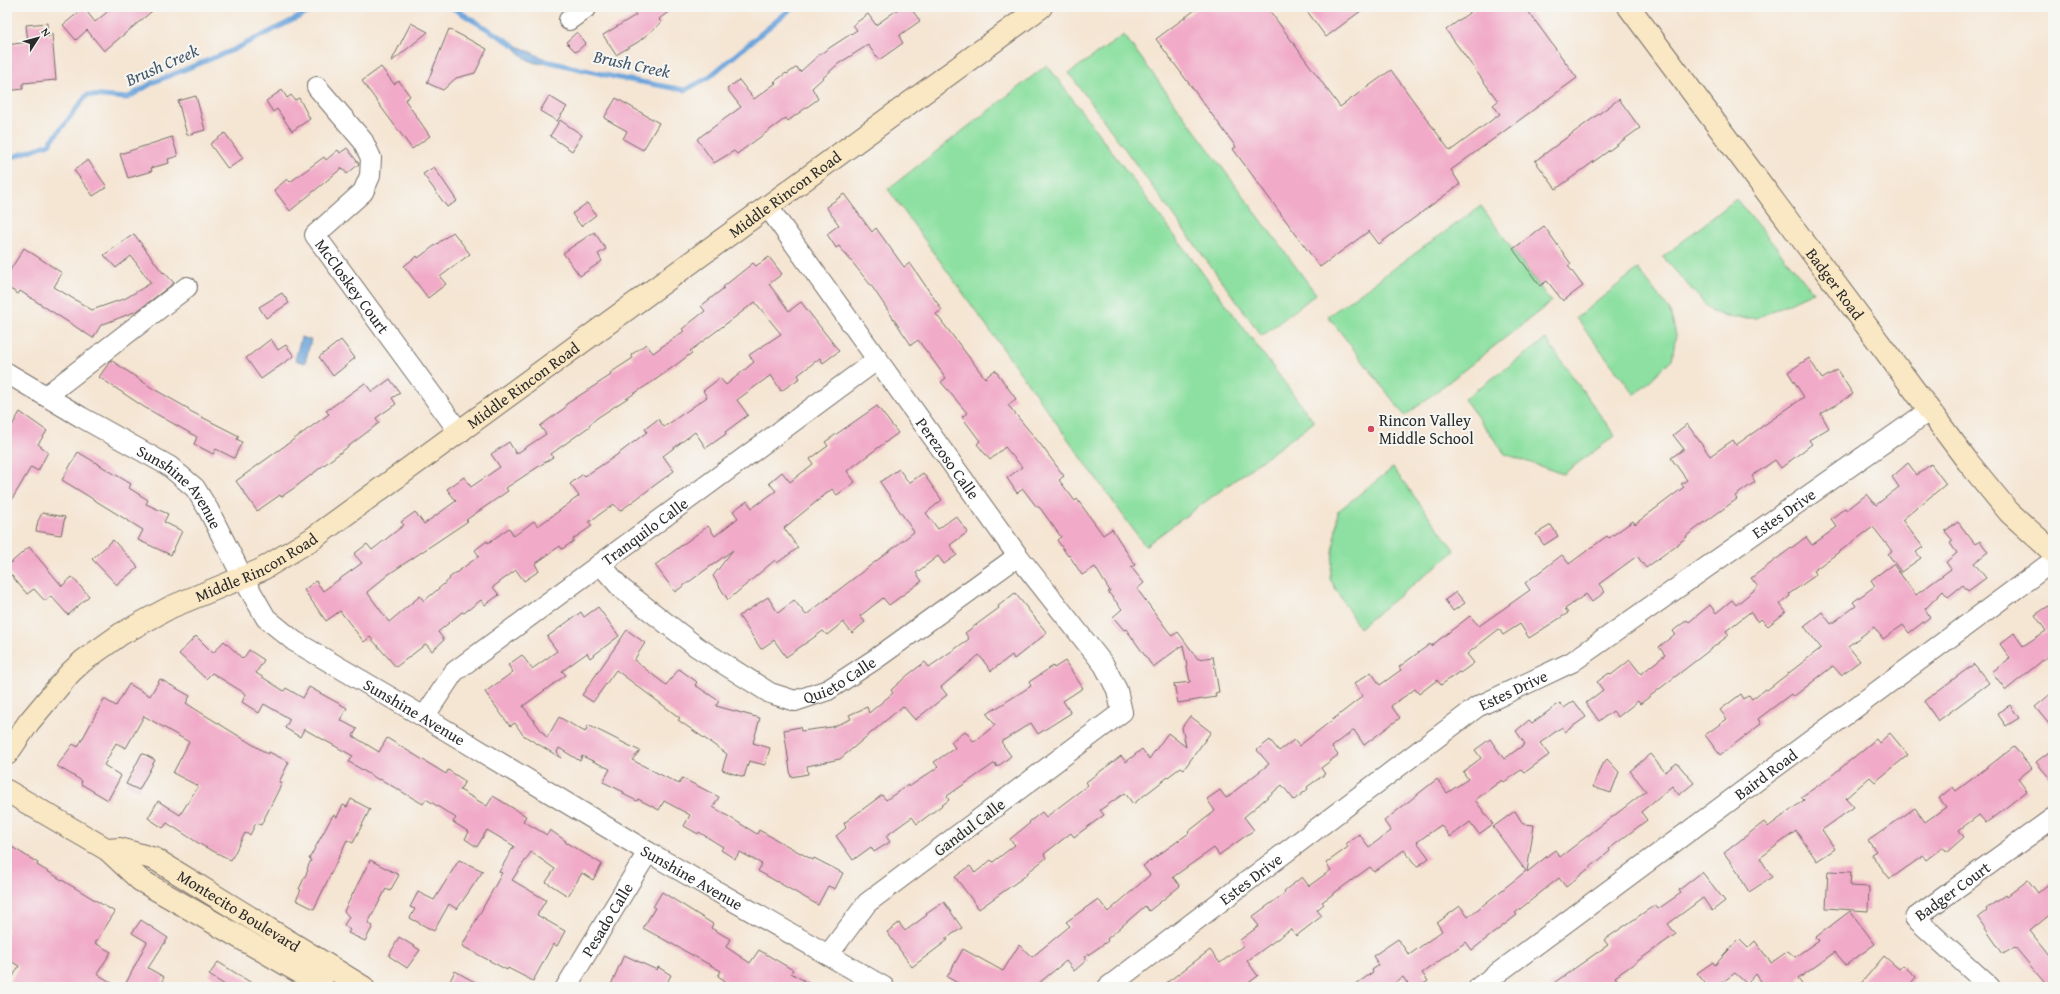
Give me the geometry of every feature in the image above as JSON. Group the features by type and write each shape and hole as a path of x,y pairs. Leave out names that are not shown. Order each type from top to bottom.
{"street":[{"path":"569,20 587,7"},
{"name":"Middle Rincon Road","path":"7,754 29,722 70,673 121,634 171,607 243,578 312,540 1041,7"},
{"name":"Badger Road","path":"1629,7 1968,462 2009,512 2053,552"},
{"name":"McCloskey Court","path":"317,87 363,141 371,158 370,176 363,192 315,235 460,433"},
{"name":"Perezoso Calle","path":"768,207 1018,556 1104,665 1117,690 1122,712"},
{"path":"46,396 188,287"},
{"name":"Tranquilo Calle","path":"424,716 454,672 878,360"},
{"name":"Sunshine Avenue","path":"7,373 169,466 195,488 208,509 243,578 266,618 294,641 424,716 648,852 884,987"},
{"name":"Estes Drive","path":"1108,987 1477,707 1572,662 1930,410"},
{"name":"Quieto Calle","path":"600,564 622,589 697,647 770,693 795,701 828,690 877,658 1018,556"},
{"name":"Baird Road","path":"1479,987 2053,561"},
{"name":"Gandul Calle","path":"828,955 867,903 1122,712"},
{"name":"Montecito Boulevard","path":"7,791 108,850 140,880 323,987"},
{"name":"Badger Court","path":"1990,987 1915,918 2053,818"},
{"name":"Montecito Boulevard","path":"108,850 120,849 155,859 363,987"},
{"name":"Pesado Calle","path":"566,987 648,852"}],"green space":[{"path":"1124,35 1316,294 1262,336 1069,73"},
{"path":"1047,65 1314,422 1145,546 888,189"},
{"path":"1736,199 1813,292 1757,318 1734,318 1712,312 1663,257"},
{"path":"1481,206 1551,302 1405,416 1328,316"},
{"path":"1638,269 1670,311 1676,335 1672,359 1635,395 1576,318"},
{"path":"1546,339 1615,436 1563,474 1505,454 1464,399"},
{"path":"1393,468 1455,551 1359,628 1330,579 1338,511"}],"water":[{"path":"509,42 552,62 532,62 523,56"},
{"path":"301,337 311,340 305,363 295,360"}],"building":[{"path":"113,7 157,7 104,51 87,30 76,40 63,25 84,8 95,22"},
{"path":"630,7 675,7 659,19 661,23 638,42 616,55 603,35 636,15"},
{"path":"901,7 910,7 920,21 900,35 903,43 879,60 868,45 838,64 812,88 818,99 788,121 786,118 737,154 734,151 714,163 697,139 741,107 727,89 739,80 754,99 776,83 774,82 786,73 787,74 797,67 800,72 820,54 857,30 853,25 868,14 876,25"},
{"path":"1199,7 1267,7 1340,107 1391,70 1450,151 1500,114 1493,105 1498,101 1446,30 1477,7 1525,7 1577,78 1451,170 1460,184 1379,244 1369,231 1320,267 1233,149 1236,147 1156,39"},
{"path":"1304,7 1366,7 1326,37"},
{"path":"47,23 48,37 52,34 56,80 23,83 23,89 7,91 7,45 28,42 26,25"},
{"path":"411,23 428,32 391,62"},
{"path":"449,29 487,49 475,73 456,78 443,90 427,83"},
{"path":"577,32 586,43 576,52 566,42"},
{"path":"381,67 394,84 399,81 410,96 405,100 430,136 412,149 362,81"},
{"path":"282,90 287,98 291,95 295,100 299,98 310,119 292,131 277,109 273,112 266,101"},
{"path":"196,96 205,130 187,135 178,101"},
{"path":"549,96 567,107 557,121 540,111"},
{"path":"616,98 659,123 643,150 623,139 627,131 604,118"},
{"path":"1619,99 1640,128 1556,189 1535,161"},
{"path":"560,120 582,135 572,151 550,136"},
{"path":"225,133 243,158 228,169 210,144"},
{"path":"172,137 178,156 168,159 169,163 151,168 152,171 128,178 120,154"},
{"path":"347,148 359,164 347,174 342,168 290,211 274,190 287,179 290,182 324,157 326,160 338,150 340,153"},
{"path":"88,160 107,187 93,196 74,170"},
{"path":"434,167 457,201 447,207 423,174"},
{"path":"844,194 872,232 876,228 904,267 910,263 942,310 936,314 985,378 995,370 1016,399 1008,405 1064,476 1059,480 1075,501 1077,499 1103,535 1112,529 1135,565 1131,567 1144,583 1137,589 1172,636 1178,632 1198,659 1213,657 1219,692 1215,693 1216,697 1178,703 1174,684 1190,682 1183,645 1153,667 1126,629 1124,630 1113,617 1122,609 1108,592 1110,591 1095,567 1082,575 1057,540 1061,537 1040,508 1036,506 1023,489 1017,493 1007,478 1022,467 1005,447 990,460 977,444 980,441 962,417 967,413 941,382 946,378 918,340 911,345 873,288 839,246 836,248 827,234 839,225 826,207"},
{"path":"587,203 596,215 581,226 572,214"},
{"path":"1544,226 1571,264 1568,266 1583,286 1563,301 1547,281 1540,286 1513,249"},
{"path":"453,232 470,254 440,277 446,284 428,298 404,266 417,256 418,258"},
{"path":"594,232 606,249 598,254 602,261 580,276 563,253"},
{"path":"134,234 163,273 164,272 174,283 137,311 101,325 93,338 20,291 18,294 7,287 7,275 24,248 62,273 54,287 92,310 126,298 151,283 131,256 116,268 104,255"},
{"path":"769,257 782,274 769,284 789,311 801,302 839,351 823,363 820,358 798,375 800,378 781,391 771,375 737,400 748,415 725,432 726,434 706,448 695,432 663,456 674,471 620,511 614,504 589,522 592,526 573,539 574,541 562,549 560,546 535,564 539,571 524,581 516,570 493,587 499,595 485,605 481,600 464,613 462,612 438,632 444,640 432,651 426,644 396,667 370,637 364,642 340,611 326,621 304,590 316,581 323,591 362,563 354,554 367,544 372,550 404,525 401,522 415,512 424,524 456,501 447,489 464,477 471,487 500,467 491,454 509,442 516,454 546,434 540,426 566,407 565,405 611,375 610,373 633,358 631,355 646,344 653,353 684,331 682,329 705,311 701,306 753,263 756,266","holes":["755,302 781,334 749,355 754,362 726,385 720,378 703,391 707,397 664,427 658,419 645,429 647,432 614,457 585,476 583,474 570,484 579,496 538,526 534,521 514,536 509,528 488,543 487,541 475,550 479,556 449,578 450,579 424,601 420,596 389,622 367,592 389,574 468,521 466,520 508,491 506,488 553,457 551,454 590,426 589,425 597,418 658,378 692,353 690,351"]},
{"path":"282,293 289,303 266,318 259,307"},
{"path":"271,339 278,350 286,345 294,356 261,379 246,358"},
{"path":"341,340 355,358 333,376 319,357"},
{"path":"1809,358 1822,379 1837,370 1853,394 1821,414 1829,428 1809,440 1812,444 1781,468 1775,460 1752,476 1755,482 1735,496 1737,499 1686,536 1687,537 1646,568 1637,556 1599,584 1605,592 1592,602 1586,594 1565,609 1568,613 1529,638 1520,624 1503,635 1499,629 1467,654 1474,663 1460,673 1459,672 1441,685 1437,680 1419,694 1415,689 1391,706 1400,718 1364,745 1354,730 1332,747 1338,755 1321,768 1325,774 1307,787 1308,789 1294,800 1282,785 1244,817 1254,830 1219,855 1214,848 1173,877 1180,886 1149,911 1145,906 1107,939 1108,941 1085,957 1087,960 1074,971 1066,961 1034,987 965,987 947,977 963,949 1003,971 1019,945 1032,957 1070,926 1066,922 1098,899 1108,912 1150,875 1143,866 1189,833 1188,832 1215,811 1207,799 1220,790 1226,798 1269,764 1257,750 1270,740 1279,751 1294,740 1299,746 1363,696 1354,684 1371,672 1380,685 1401,670 1399,667 1430,644 1431,646 1470,616 1479,626 1530,590 1525,583 1562,555 1569,564 1607,536 1609,538 1633,521 1635,524 1684,487 1681,484 1687,480 1671,458 1684,449 1673,435 1687,424 1710,456 1733,440 1736,445 1804,397 1788,372"},
{"path":"111,360 152,388 189,409 188,410 239,436 237,439 242,442 234,458 216,449 213,454 194,444 197,437 144,407 99,377"},
{"path":"390,379 400,393 392,398 396,404 376,418 379,423 294,488 281,497 280,495 257,511 236,481 329,414 326,411 365,383 372,392"},
{"path":"877,406 898,433 847,471 855,482 837,495 832,489 784,528 798,548 777,563 775,560 728,600 713,576 733,550 675,592 655,565 708,526 715,536 738,518 733,511 747,501 752,508 776,491 769,483 782,472 790,482 813,464 810,459 828,446 825,442"},
{"path":"20,412 47,431 38,444 48,452 38,471 31,467 7,508 7,434"},
{"path":"78,452 131,484 129,488 148,500 146,504 168,514 164,522 182,531 171,555 138,540 143,530 62,480"},
{"path":"1908,463 1917,475 1931,464 1946,484 1902,520 1923,547 1916,552 1921,558 1901,572 1888,554 1892,551 1873,527 1813,571 1816,575 1789,594 1790,596 1780,604 1786,612 1768,626 1761,619 1758,622 1750,612 1726,631 1729,635 1640,704 1638,701 1618,717 1613,711 1599,721 1586,703 1603,690 1597,682 1609,673 1611,675 1630,660 1641,674 1665,655 1659,647 1675,634 1673,631 1687,620 1689,622 1710,605 1716,613 1732,600 1736,605 1758,587 1751,578 1806,537 1812,545 1837,527 1831,519 1845,508 1847,510 1867,494 1876,505 1899,487 1892,477"},
{"path":"899,469 909,483 923,473 942,500 926,513 938,529 956,516 968,532 950,545 957,555 944,564 938,556 916,573 922,581 889,605 883,598 860,616 865,622 852,633 843,622 827,635 823,631 786,657 774,640 761,649 739,616 768,597 778,613 794,600 806,615 914,532 880,482"},
{"path":"42,513 65,517 61,535 36,531 38,521"},
{"path":"1958,522 1975,544 1980,541 1988,552 1974,563 1986,578 1968,591 1963,585 1948,597 1943,591 1925,609 1930,617 1909,633 1903,625 1883,639 1874,627 1848,646 1860,661 1841,675 1833,666 1793,697 1791,694 1758,719 1761,724 1720,755 1705,735 1727,719 1720,710 1741,694 1744,699 1749,695 1752,699 1765,689 1767,690 1821,648 1804,626 1822,612 1831,624 1856,606 1853,602 1875,586 1871,580 1893,564 1916,595 1951,569 1946,562 1957,553 1950,543 1953,541 1945,531"},
{"path":"1551,525 1558,536 1544,545 1536,534"},
{"path":"113,540 138,567 117,585 92,559"},
{"path":"29,547 62,586 72,577 89,596 68,615 51,596 45,601 34,589 27,594 7,570 7,566"},
{"path":"1456,592 1465,603 1453,611 1445,600"},
{"path":"1015,593 1047,633 1014,659 1012,655 991,671 979,655 941,687 947,695 915,720 903,706 840,759 807,766 808,774 791,777 784,730 800,727 801,731 832,727 851,719 849,715 867,707 869,713 893,693 891,690 925,662 929,667 969,639 965,633 999,608 998,606"},
{"path":"2053,603 2053,652 2006,690 1992,672 2010,658 2000,644 2014,633 2023,646 2046,631 2035,615"},
{"path":"598,607 619,636 590,658 587,653 562,671 566,675 523,706 547,738 559,717 585,732 588,725 640,751 632,760 679,784 682,778 719,797 713,807 757,834 759,830 813,860 814,858 843,873 835,889 828,886 818,905 758,871 762,864 740,852 735,859 721,850 723,847 699,832 698,834 684,826 690,815 664,801 659,810 638,799 637,801 623,794 624,792 603,782 610,769 582,756 580,761 559,748 557,752 561,758 523,735 515,723 510,726 485,692 513,672 508,665 522,655 532,669 557,651 547,637 581,612 584,617"},
{"path":"627,630 645,643 634,660 666,685 679,669 697,682 695,685 719,701 716,706 760,718 753,743 770,748 765,765 749,761 744,777 722,770 727,754 678,720 680,718 616,670 593,702 582,695"},
{"path":"196,636 213,653 224,641 243,659 249,650 264,660 256,673 284,691 286,688 303,698 309,687 347,708 340,720 357,729 353,736 379,752 387,738 446,774 448,770 465,781 460,790 487,806 493,796 526,816 523,821 547,835 550,830 566,841 565,842 602,864 593,880 582,873 568,896 546,882 555,869 531,852 512,880 546,900 537,915 565,931 557,946 553,944 533,981 508,968 507,970 462,946 502,873 499,872 514,846 487,830 477,847 465,839 469,832 453,822 456,818 426,799 423,804 380,779 379,780 349,762 353,756 304,729 300,737 285,728 290,719 264,704 259,713 242,702 246,694 212,673 206,679 179,654"},
{"path":"1065,661 1083,688 1063,701 1071,713 1038,734 1031,723 1001,742 1011,756 997,767 995,763 947,796 949,800 917,824 912,817 886,836 890,842 874,852 871,847 853,860 836,836 846,828 844,823 882,795 886,800 908,785 909,787 938,767 934,762 955,748 951,742 965,731 974,742 995,725 987,714 1031,686 1029,682 1053,666 1054,668"},
{"path":"1974,664 1989,683 1938,721 1924,701"},
{"path":"160,679 190,696 186,703 195,709 268,754 269,752 289,762 279,782 282,783 261,825 256,823 250,835 245,833 231,860 203,846 167,823 163,828 148,818 158,801 180,815 198,786 173,773 189,742 144,716 126,748 116,743 104,765 121,776 108,800 81,784 82,781 57,766 73,744 78,747 104,699 116,706 129,684 150,696"},
{"path":"2053,692 2053,729 2035,707"},
{"path":"1574,701 1586,717 1565,732 1562,727 1540,743 1549,755 1524,773 1521,770 1504,782 1502,780 1475,800 1493,824 1479,834 1470,822 1450,837 1441,825 1417,842 1429,858 1417,867 1404,850 1374,872 1370,867 1322,902 1324,904 1317,910 1322,916 1296,936 1291,929 1247,961 1258,976 1243,987 1161,987 1210,950 1220,963 1244,945 1240,940 1259,926 1252,917 1285,893 1284,891 1302,877 1309,886 1331,870 1326,863 1348,847 1346,844 1359,834 1369,847 1391,831 1384,821 1437,779 1447,793 1468,779 1463,772 1481,758 1475,750 1490,739 1504,759 1525,744 1516,731 1529,720 1532,723 1560,703 1564,708"},
{"path":"2010,705 2019,718 2006,726 1997,713"},
{"path":"1190,716 1211,732 1184,769 1181,767 1133,804 1125,793 1100,810 1104,815 1074,837 1071,833 1044,854 1046,858 1027,873 1028,874 979,909 955,877 970,866 975,873 991,860 993,862 1015,845 1010,839 1030,823 1029,822 1042,812 1046,817 1088,785 1086,782 1121,756 1126,762 1142,749 1149,759 1168,733 1186,747 1182,727"},
{"path":"1890,733 1908,755 1875,782 1870,777 1846,798 1854,807 1822,830 1835,849 1817,861 1796,831 1760,858 1772,877 1749,892 1740,877 1741,876 1724,853 1764,822 1768,827 1804,800 1801,797 1825,781 1876,739 1879,743"},
{"path":"2014,747 2032,768 2018,779 2027,791 1986,823 1979,815 1959,830 1964,837 1947,852 1943,847 1926,860 1923,856 1890,879 1871,854 1876,851 1868,841 1915,808 1925,822 1946,807 1939,798 1953,787 1956,791"},
{"path":"2053,749 2053,782 2036,762"},
{"path":"142,753 155,760 139,790 126,784"},
{"path":"1650,754 1665,772 1677,763 1694,783 1679,795 1672,786 1641,812 1647,820 1609,849 1610,851 1566,887 1559,878 1515,913 1517,915 1472,950 1466,942 1422,973 1428,981 1419,987 1410,987 1403,977 1389,987 1352,987 1373,972 1372,970 1379,965 1373,956 1398,939 1409,955 1442,931 1437,923 1460,906 1468,917 1526,871 1493,827 1515,811 1523,824 1534,825 1527,872 1555,850 1560,857 1646,791 1630,771"},
{"path":"1607,759 1619,772 1611,793 1593,787 1601,766"},
{"path":"351,799 370,809 353,843 347,840 314,909 296,900 301,890 299,889 308,870 307,869 311,860 309,859 333,815 337,817 343,805 347,807"},
{"path":"7,844 38,863 37,865 115,912 95,943 111,952 97,974 119,987 7,987 19,966 7,959"},
{"path":"370,860 399,875 390,891 386,889 368,923 373,926 365,941 348,933 350,930 344,925 349,917 344,911"},
{"path":"459,860 483,871 457,909 449,904 434,931 410,918 415,909 410,907 418,892 434,900"},
{"path":"1828,871 1851,872 1850,886 1869,887 1868,911 1826,908"},
{"path":"1702,872 1725,901 1712,911 1703,898 1668,924 1676,934 1615,977 1622,987 1548,987 1608,945 1604,940 1655,905 1658,909 1681,893 1679,890"},
{"path":"2028,880 2038,893 2053,880 2053,912 2030,931 2053,960 2053,987 2048,987 2015,947 2003,954 1978,918 1987,911 1986,909 2005,895 2006,897"},
{"path":"662,892 713,924 711,928 730,939 726,947 750,963 759,950 793,970 791,973 815,987 734,987 718,976 721,971 643,928 655,908 653,907"},
{"path":"944,902 962,928 945,939 948,940 912,967 887,932 899,923 905,931"},
{"path":"1850,911 1875,944 1846,965 1835,952 1798,979 1804,987 1765,987 1756,974 1747,984 1735,973 1716,987 1708,987 1697,973 1713,962 1715,965 1739,939 1748,948 1755,941 1771,963 1788,951 1795,957 1819,940 1816,937"},
{"path":"141,920 168,938 148,968 164,977 159,987 124,987 147,942 132,933"},
{"path":"399,937 420,950 407,968 389,956"},
{"path":"624,955 657,970 658,967 671,975 665,987 610,987"},
{"path":"1884,956 1899,969 1903,965 1916,977 1908,987 1858,987"},
{"path":"218,962 258,987 228,987 209,975"},
{"path":"455,971 462,975 484,987 447,987"}],"waterway":[{"name":"Brush Creek","path":"7,159 49,144 87,95 127,98 154,82 233,50 319,7"},
{"name":"Brush Creek","path":"451,7 514,45"},
{"name":"Brush Creek","path":"546,61 619,78 685,90 708,78 793,7"}],"place":[{"name":"Rincon Valley Middle School","path":"1371,429"}]}
